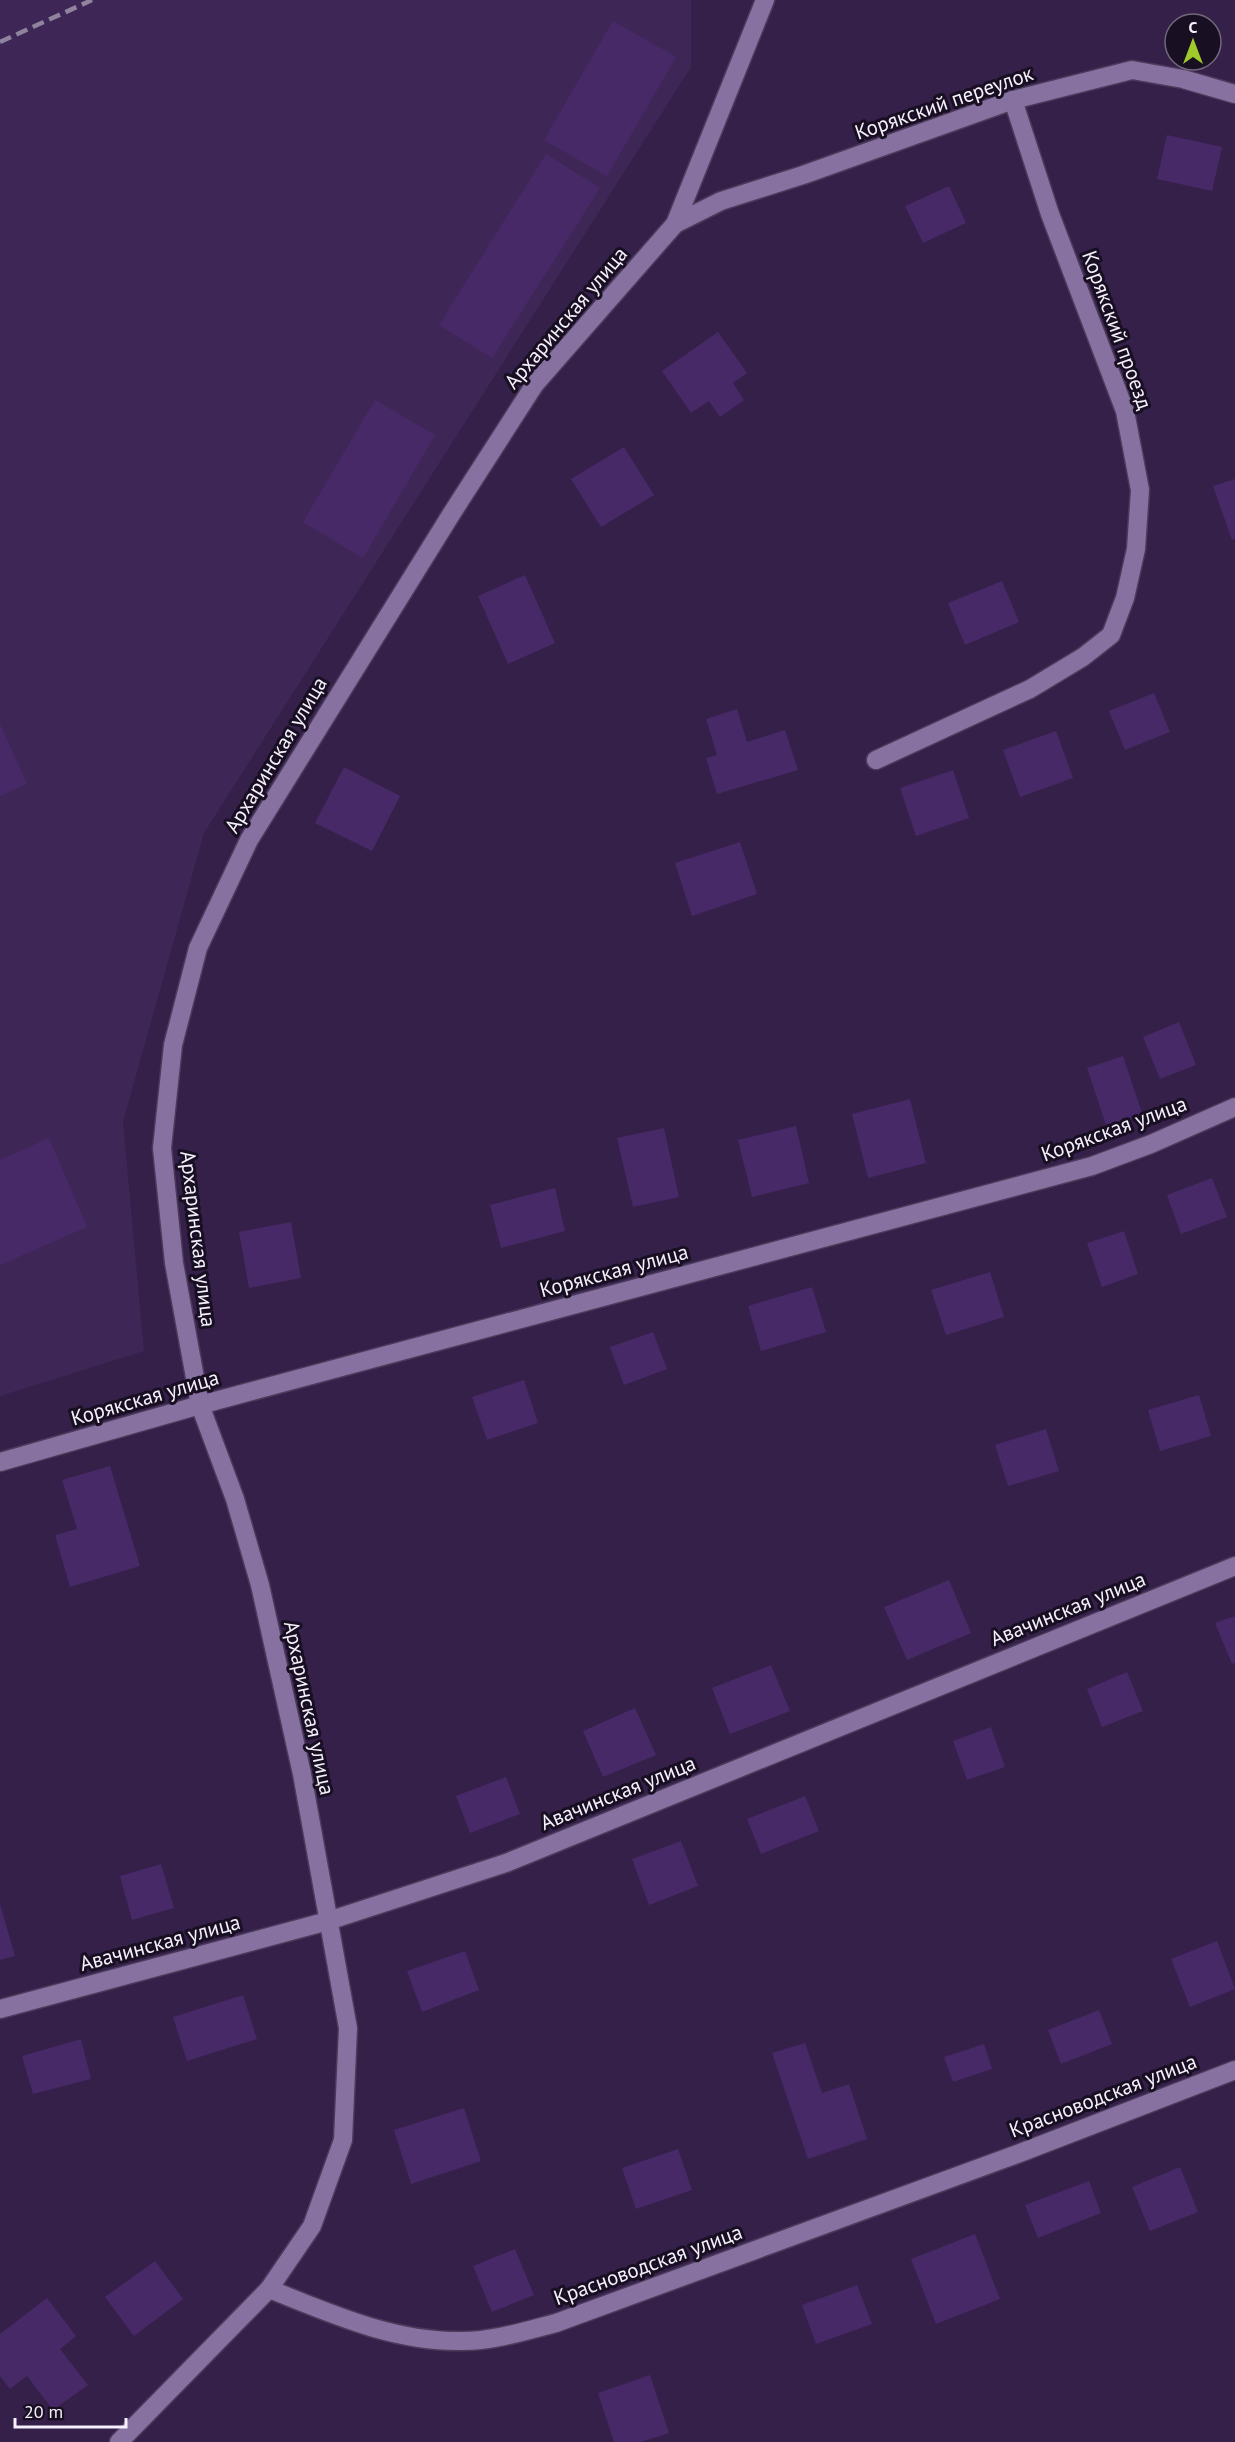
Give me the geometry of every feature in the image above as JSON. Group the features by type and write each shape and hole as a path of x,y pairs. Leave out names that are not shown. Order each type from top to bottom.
{"street":[{"name":"Архаринская улица","path":"270,2289 312,2226 343,2140 348,2028 302,1774 260,1585 235,1499 200,1405 174,1263 162,1148 173,1045 198,948 249,840 535,384 675,224 765,0"},
{"name":"Корякский переулок","path":"675,224 721,201 803,175 1013,100 1132,70 1183,79 1235,94"},
{"name":"Корякский проезд","path":"876,760 1030,689 1083,657 1111,635 1125,597 1136,549 1140,490 1125,411 1050,214 1013,100"},
{"name":"Корякская улица","path":"0,1462 200,1405 1092,1166 1151,1144 1235,1107"},
{"name":"Авачинская улица","path":"0,2009 328,1922 506,1863 1235,1566"},
{"name":"Красноводская улица","path":"270,2289 364,2326 412,2338 463,2341 509,2336 578,2314 1020,2152 1235,2070"},
{"path":"119,2442 270,2289"}],"shaded area":[{"path":"0,0 691,0 691,67 204,833 123,1122 144,1351 0,1396"}],"building":[{"path":"613,21 676,57 607,176 544,140"},
{"path":"1167,135 1222,147 1212,191 1157,179"},
{"path":"546,154 600,188 492,358 439,325"},
{"path":"949,186 966,223 923,243 905,206"},
{"path":"718,332 747,373 733,383 744,400 720,417 709,401 691,413 662,371"},
{"path":"375,400 435,435 363,558 303,522"},
{"path":"624,447 654,495 601,527 571,479"},
{"path":"1235,479 1235,539 1232,540 1213,486"},
{"path":"525,575 555,643 508,664 478,596"},
{"path":"1002,581 1019,622 965,645 948,603"},
{"path":"1154,693 1170,732 1125,750 1109,711"},
{"path":"737,709 747,742 785,730 798,770 717,794 706,758 717,755 706,719"},
{"path":"0,724 27,784 0,796"},
{"path":"1056,731 1073,778 1020,797 1003,750"},
{"path":"344,767 400,796 372,851 315,823"},
{"path":"953,770 969,818 916,836 900,788"},
{"path":"740,842 757,894 692,916 675,863"},
{"path":"1179,1022 1196,1065 1160,1079 1143,1037"},
{"path":"1123,1056 1143,1116 1107,1128 1087,1068"},
{"path":"910,1099 926,1163 868,1178 852,1114"},
{"path":"796,1126 809,1183 752,1197 738,1140"},
{"path":"664,1128 679,1197 633,1207 617,1138"},
{"path":"49,1138 87,1227 0,1265 0,1160"},
{"path":"1212,1178 1227,1217 1181,1234 1167,1195"},
{"path":"555,1188 565,1231 501,1248 490,1205"},
{"path":"291,1222 301,1278 249,1288 239,1232"},
{"path":"1124,1231 1138,1274 1102,1287 1087,1243"},
{"path":"990,1272 1004,1317 946,1335 931,1290"},
{"path":"812,1287 826,1332 761,1351 748,1306"},
{"path":"653,1332 667,1369 624,1385 610,1347"},
{"path":"524,1380 538,1423 487,1440 472,1397"},
{"path":"1199,1395 1211,1436 1160,1451 1148,1410"},
{"path":"1046,1429 1059,1471 1008,1486 995,1445"},
{"path":"110,1466 140,1566 70,1587 55,1535 77,1529 62,1480"},
{"path":"949,1580 971,1633 907,1660 884,1607"},
{"path":"1235,1616 1235,1663 1232,1664 1215,1623"},
{"path":"771,1665 790,1711 730,1734 712,1688"},
{"path":"1127,1672 1143,1711 1102,1727 1087,1689"},
{"path":"635,1708 656,1755 603,1777 583,1731"},
{"path":"991,1727 1005,1767 967,1780 953,1741"},
{"path":"506,1777 520,1814 470,1833 456,1796"},
{"path":"805,1796 819,1831 761,1854 747,1819"},
{"path":"681,1841 698,1886 649,1905 632,1859"},
{"path":"161,1864 174,1908 132,1920 120,1876"},
{"path":"0,1904 15,1956 0,1960"},
{"path":"1217,1941 1235,1989 1190,2007 1171,1959"},
{"path":"465,1951 479,1990 422,2012 407,1971"},
{"path":"243,1995 257,2039 187,2061 173,2017"},
{"path":"1099,2010 1112,2044 1061,2064 1048,2030"},
{"path":"81,2039 91,2079 33,2094 22,2056"},
{"path":"805,2043 822,2093 849,2084 867,2139 808,2159 772,2053"},
{"path":"984,2044 992,2069 953,2082 944,2057"},
{"path":"464,2108 481,2161 411,2184 394,2130"},
{"path":"678,2149 692,2190 636,2209 622,2168"},
{"path":"1180,2167 1198,2212 1150,2231 1132,2187"},
{"path":"1089,2181 1101,2213 1038,2238 1025,2205"},
{"path":"975,2234 1000,2299 936,2324 911,2259"},
{"path":"515,2249 534,2295 492,2312 473,2266"},
{"path":"155,2261 183,2299 134,2336 105,2297"},
{"path":"857,2285 872,2324 816,2344 802,2305"},
{"path":"47,2298 76,2336 60,2349 88,2385 53,2410 27,2376 10,2389 0,2376 0,2334"},
{"path":"650,2375 669,2433 641,2442 614,2442 598,2393"}],"railway":[{"path":"0,42 92,0"}]}
